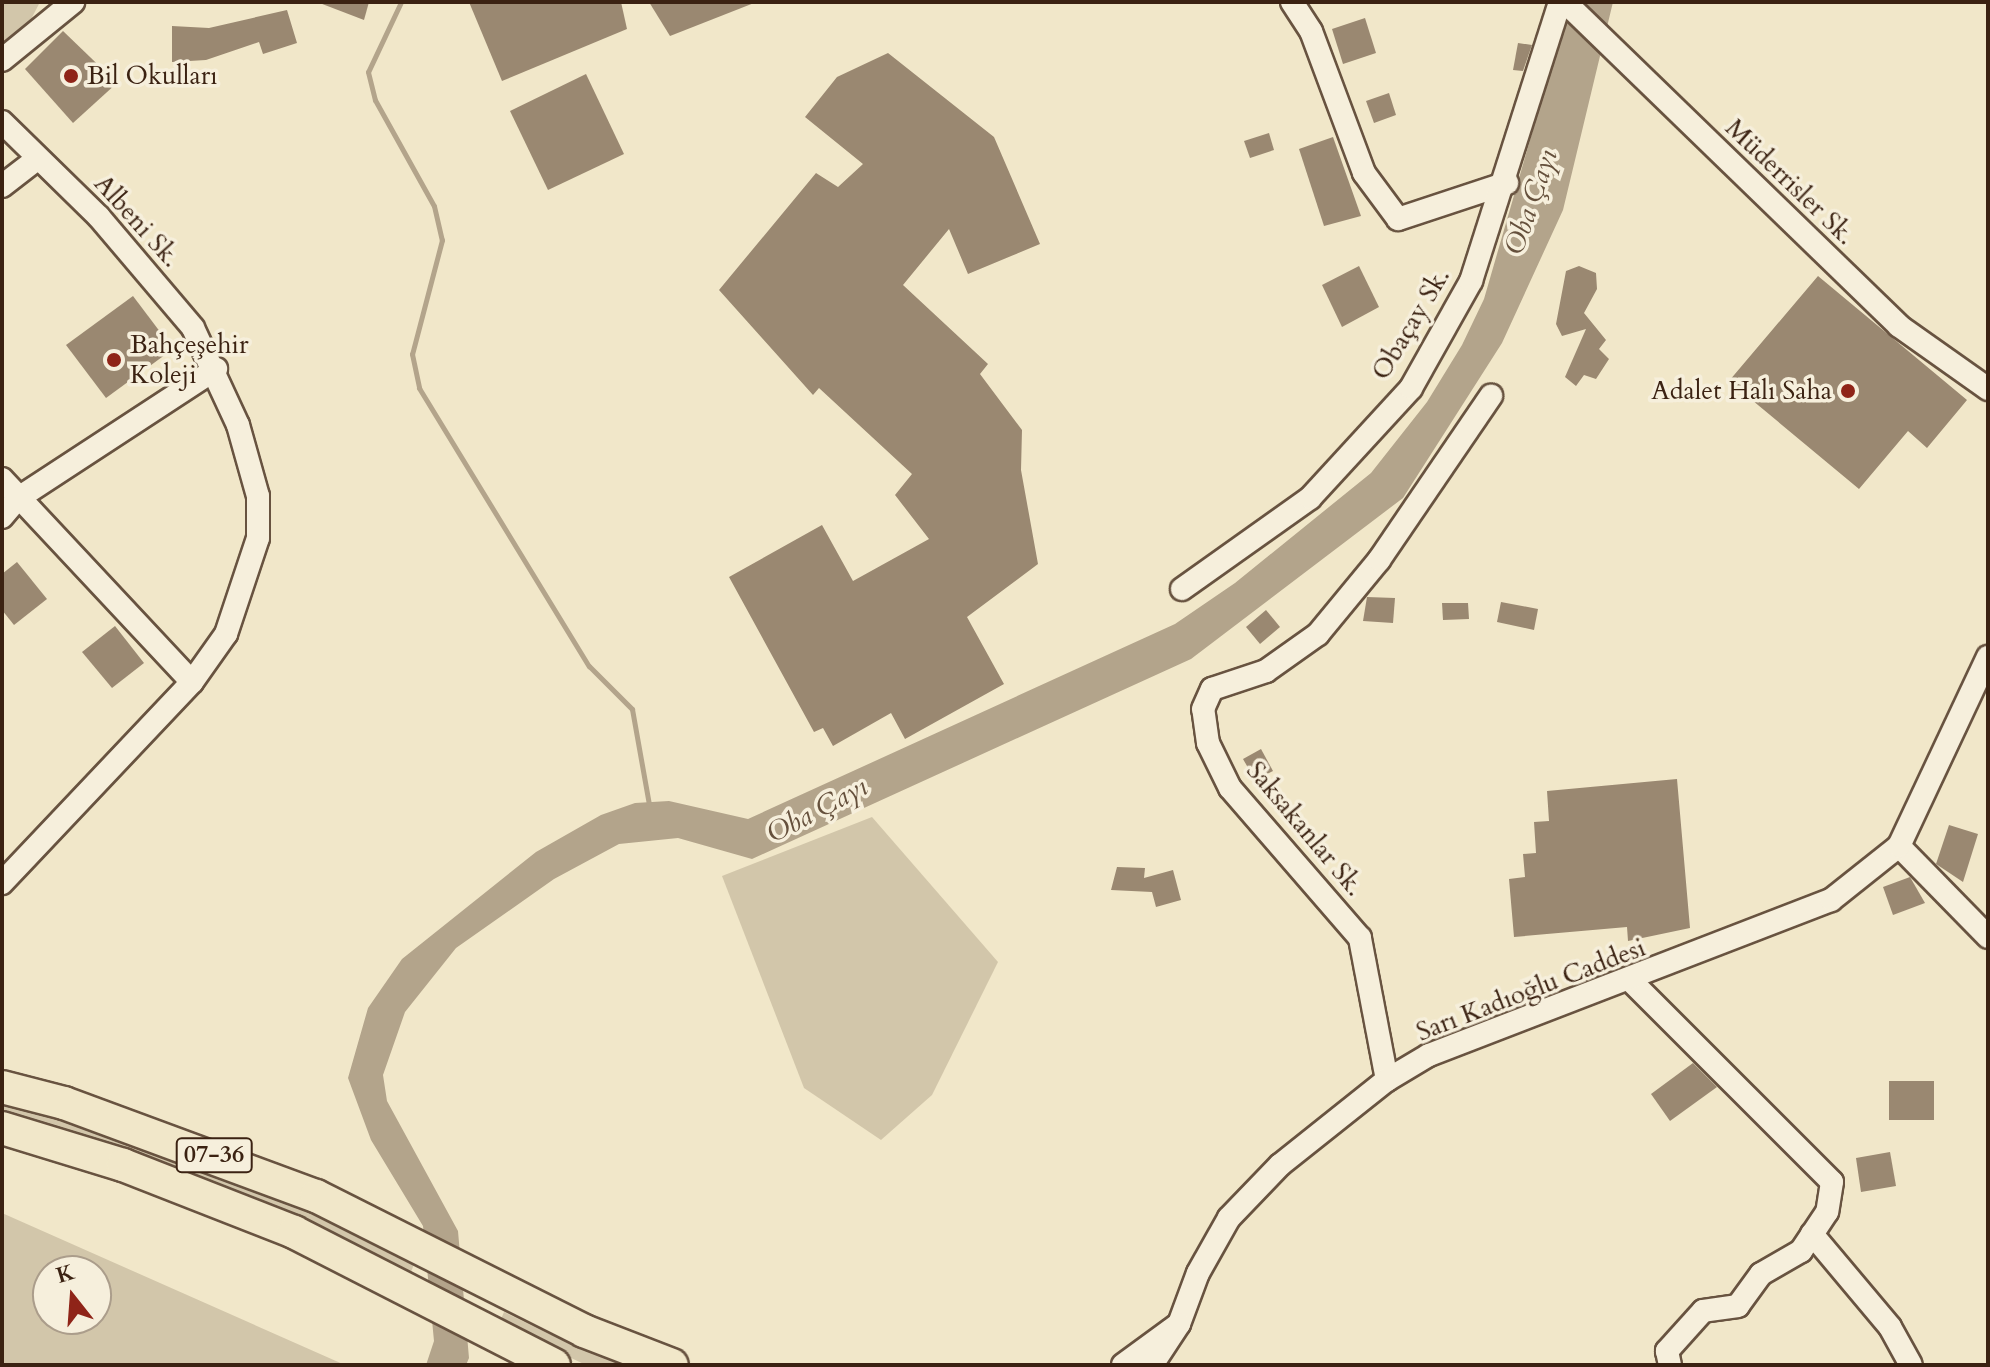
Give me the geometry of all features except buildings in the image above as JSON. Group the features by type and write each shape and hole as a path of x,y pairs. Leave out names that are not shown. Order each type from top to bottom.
{"highway":[{"name":"07-36","path":"2,1087 221,1158 316,1196 514,1298 672,1365"},
{"name":"07-36","path":"2,1128 213,1198 408,1289 554,1365"}],"street":[{"path":"2,60 73,2"},
{"path":"1292,2 1311,31 1364,173 1398,219 1507,183"},
{"name":"Obaçay Sk.","path":"1182,589 1310,498 1411,388 1471,281 1507,183 1562,2"},
{"name":"Müderrisler Sk.","path":"1562,2 1899,326 1988,389"},
{"name":"Albeni Sk.","path":"2,122 162,290 216,369 258,496 258,538 226,634 192,682 2,883"},
{"path":"2,186 37,159"},
{"path":"2,517 17,499 216,369"},
{"name":"Saksakanlar Sk.","path":"1387,1080 1360,938 1230,788 1208,743 1203,709 1212,689 1266,671 1318,634 1379,560 1491,396"},
{"path":"2,479 17,499 192,682"},
{"path":"1988,657 1899,846 1988,937"},
{"name":"Sarı Kadıoğlu Caddesi","path":"1152,1365 1179,1324 1229,1218 1280,1165 1387,1080 1429,1055 1631,981 1831,900 1899,846"},
{"path":"1631,981 1832,1182 1827,1212 1801,1251 1761,1274 1738,1306 1703,1311 1667,1351 1670,1365"},
{"path":"1812,1234 1890,1327 1911,1365"},
{"path":"1123,1365 1179,1324"}],"shaded area":[{"path":"2,2 40,2 27,27 2,50"},
{"path":"872,817 998,962 932,1095 881,1140 804,1088 722,876"},
{"path":"2,1101 116,1136 305,1209 403,1256 414,1264 410,1275 304,1219 157,1159 2,1112"},
{"path":"2,1213 97,1255 32,1255 32,1335 112,1335 112,1262 345,1365 2,1365"},
{"path":"504,1312 623,1365 586,1365 499,1324"}],"water":[{"name":"Oba Çayı","path":"1570,2 1613,2 1563,210 1502,343 1403,498 1191,659 752,859 678,838 619,844 554,879 456,948 405,1012 383,1075 387,1101 458,1231 469,1358 466,1365 426,1365 434,1341 423,1226 371,1140 348,1078 368,1008 402,959 536,852 601,815 635,803 669,801 748,819 1175,624 1235,583 1371,473 1427,402 1462,345 1484,299"}],"waterway":[{"path":"401,2 368,72 375,100 434,206 442,240 412,354 419,388 589,666 632,709 649,804"}],"place":[{"name":"Bil Okulları","path":"71,76"},
{"name":"Bahçeşehir Koleji","path":"114,360"},
{"name":"Adalet Halı Saha","path":"1848,391"}]}
